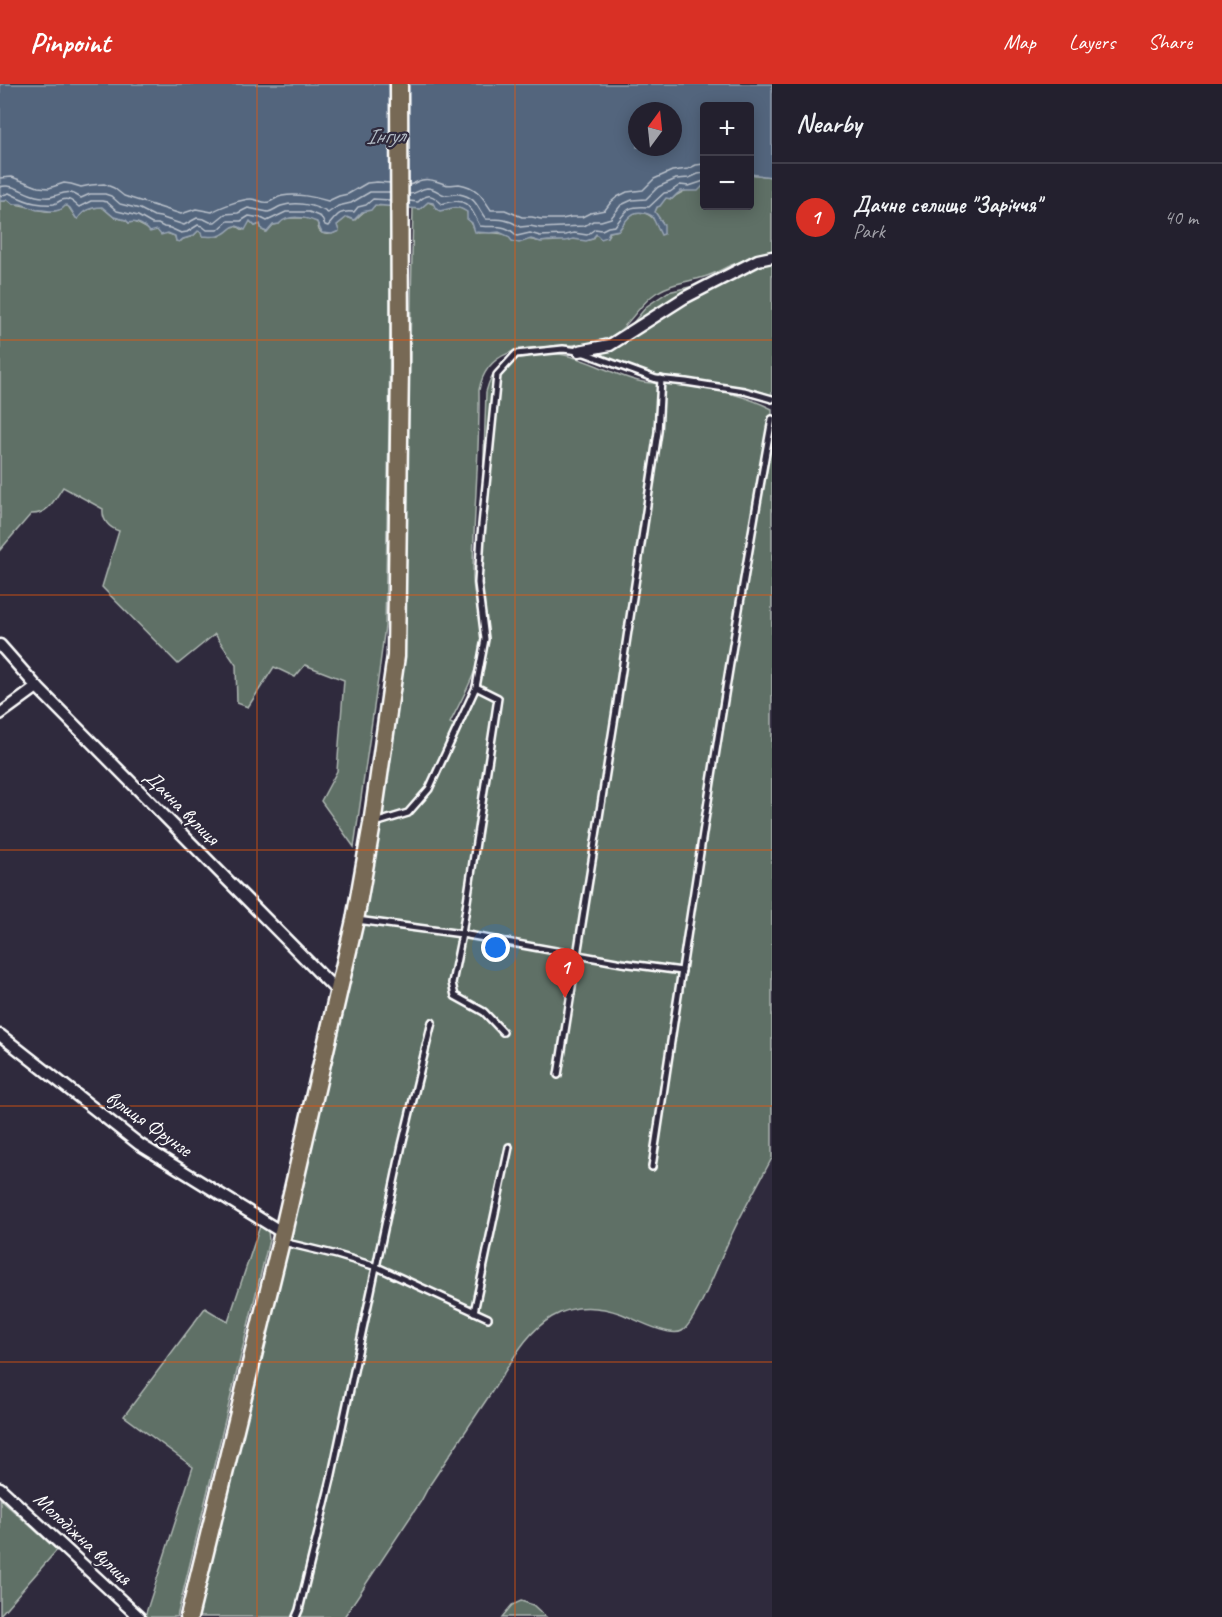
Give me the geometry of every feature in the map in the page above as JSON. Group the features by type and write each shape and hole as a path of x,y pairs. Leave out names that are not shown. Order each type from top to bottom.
{"highway":[{"path":"189,1617 282,1237 355,920 372,824 396,657 400,283 399,84"}],"street":[{"path":"579,351 610,345 684,298 758,260 772,257"},
{"name":"Дачна вулиця","path":"0,645 37,687 339,993"},
{"path":"0,714 37,687"},
{"name":"вулиця Фрунзе","path":"0,1035 139,1144 282,1237"},
{"name":"Молодіжна вулиця","path":"0,1488 139,1617"}],"lane":[{"path":"372,824 408,813 429,789 476,687 484,639 478,583 497,375 516,354 579,351 661,379 744,391 772,399"},
{"path":"558,1075 658,432 661,379"},
{"path":"652,1167 745,570 772,419"},
{"path":"476,687 498,698 462,934 452,983 454,996 484,1012 503,1032"},
{"path":"355,920 462,934 622,963 682,971"},
{"path":"296,1617 331,1479 402,1145 432,1022"},
{"path":"474,1312 509,1147"},
{"path":"282,1237 376,1267 488,1318"}],"green space":[{"path":"754,175 772,177 772,252 707,276 673,285 656,293 619,332 611,337 586,344 529,348 512,352 497,359 486,371 479,390 473,555 473,587 482,638 473,676 450,723 459,727 479,681 487,645 486,616 480,582 486,392 495,371 500,366 519,358 559,354 638,381 682,384 709,389 742,397 772,409 772,1158 737,1224 702,1302 682,1331 661,1330 613,1311 578,1308 552,1317 534,1331 513,1358 344,1617 195,1617 289,1230 404,626 413,208 420,209 428,202 447,210 455,207 462,209 467,212 478,233 500,234 541,242 590,240 596,234 600,237 607,237 610,232 619,230 627,218 638,212 661,222 655,212 657,208 666,198 672,199 683,192 700,186 700,210 754,210"},
{"path":"7,199 13,204 46,211 68,206 78,219 88,210 102,207 114,217 129,223 133,221 148,229 175,236 176,241 193,236 198,231 202,236 220,236 234,227 243,230 250,221 255,226 260,224 262,230 266,232 273,225 287,218 309,218 317,222 321,232 331,234 338,231 337,225 347,217 355,220 371,207 391,206 385,626 354,847 321,801 337,771 344,680 305,665 295,677 274,667 248,707 237,703 236,665 215,634 178,664 102,587 119,531 107,523 103,509 63,487 46,509 37,514 31,514 0,550 0,201"},
{"path":"772,258 772,402 687,379 639,376 599,360 571,353 621,337 647,306 668,292 707,283"},
{"path":"260,1226 268,1231 269,1240 177,1617 147,1617 145,1616 193,1467 124,1416 205,1308 228,1322"},
{"path":"0,1499 57,1550 0,1615"},
{"path":"521,1601 533,1605 546,1617 502,1617 512,1605"}],"water":[{"name":"Інгул","path":"0,84 772,84 772,177 754,175 754,102 700,102 700,189 681,191 672,199 666,198 657,207 655,212 664,225 664,234 661,235 652,216 640,212 625,221 619,230 609,232 607,237 601,239 596,234 592,239 586,241 573,239 541,242 531,239 519,243 499,232 475,232 472,223 467,219 467,212 457,208 440,211 433,203 428,202 420,209 375,205 371,210 362,212 354,220 347,217 337,225 339,231 332,234 322,233 317,222 297,217 273,225 267,232 262,230 260,224 255,226 250,221 245,230 235,226 221,235 212,236 202,236 198,231 193,236 179,242 176,241 175,236 168,233 161,235 157,230 150,232 141,224 129,223 114,217 102,207 82,213 78,219 66,205 56,211 51,211 13,204 7,199 0,201"}],"place":[{"name":"Дачне селище \"Заріччя\"","path":"565,998"}]}
